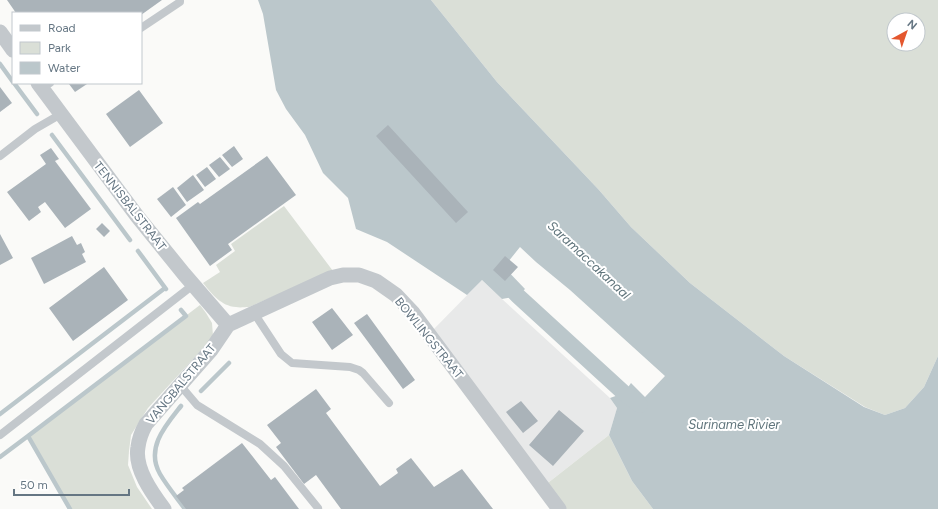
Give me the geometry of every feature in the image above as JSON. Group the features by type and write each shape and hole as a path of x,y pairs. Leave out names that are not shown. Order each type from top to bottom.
{"street":[{"path":"0,32 12,49"},
{"name":"TENNISBALSTRAAT","path":"43,84 61,114 137,216 193,285 228,325"},
{"name":"BOWLINGSTRAAT","path":"228,325 336,276 359,276 376,281 396,295 413,313 557,508"},
{"name":"VANGBALSTRAAT","path":"164,509 140,471 137,448 140,436 146,424 211,350 228,325"}],"lane":[{"path":"142,27 180,2 180,0"},
{"path":"0,156 35,129 61,114"},
{"path":"0,435 193,285"},
{"path":"254,313 281,354 292,363 355,368 363,374 389,403"},
{"path":"180,385 197,404 260,444 284,466 318,508"}],"shaded area":[{"path":"482,280 610,398 617,408 609,435 544,486 432,331"}],"green space":[{"path":"431,0 938,0 938,356 924,387 905,408 885,415 865,407 784,356 690,283 631,227 599,190 497,82"},
{"path":"284,206 333,271 249,307 231,306 221,302 203,283 220,272 216,265 235,251 231,244"},
{"path":"200,305 212,323 213,336 148,408 131,435 128,465 137,487 152,509 70,509 28,436"},
{"path":"609,435 632,481 653,509 563,509 544,486"}],"water":[{"path":"258,0 431,0 497,82 599,190 631,227 690,283 784,356 864,407 885,415 905,408 924,387 938,356 938,509 653,509 632,481 609,435 617,408 610,398 624,393 631,383 645,397 665,376 520,247 504,267 525,289 518,296 502,299 482,280 467,295 387,242 356,229 348,198 323,173 305,135 286,109 276,90 263,14"}],"building":[{"path":"7,0 162,0 142,14 142,12 15,12"},
{"path":"69,84 87,84 75,92"},
{"path":"0,87 12,103 0,112"},
{"path":"139,90 163,123 130,147 106,114"},
{"path":"388,125 468,212 456,223 376,136"},
{"path":"234,146 243,159 232,167 222,155"},
{"path":"51,148 59,159 55,161 91,209 65,228 45,202 38,207 41,212 29,221 7,192 46,164 40,155"},
{"path":"267,156 296,195 228,244 232,250 210,266 176,218 198,202 200,204"},
{"path":"220,157 230,169 219,177 209,165"},
{"path":"207,167 216,179 205,187 196,175"},
{"path":"193,175 204,190 187,202 177,188"},
{"path":"173,187 186,205 171,217 157,199"},
{"path":"102,223 110,231 104,237 96,229"},
{"path":"0,234 13,258 0,265"},
{"path":"72,236 77,245 81,243 85,252 82,254 86,262 44,284 31,258"},
{"path":"505,256 518,267 505,281 493,270"},
{"path":"104,267 128,300 73,341 49,308"},
{"path":"332,308 353,335 332,350 312,322"},
{"path":"367,314 415,380 403,389 354,323"},
{"path":"316,389 331,409 326,413 380,486 398,473 396,469 411,458 434,487 462,469 493,509 341,509 316,475 304,484 276,447 281,443 267,425"},
{"path":"521,401 538,421 523,433 506,412"},
{"path":"559,410 584,431 553,466 529,445"},
{"path":"242,443 271,480 275,477 299,509 186,509 176,496 184,490 182,488"}],"waterway":[{"path":"0,64 12,81"},
{"path":"15,84 37,114"},
{"path":"52,135 130,240"},
{"path":"138,251 166,289"},
{"path":"503,281 624,393 640,405"},
{"path":"0,414 165,288"},
{"path":"28,436 186,316 181,310"},
{"path":"201,391 229,363"},
{"path":"181,406 159,437 155,455 156,464 160,474 185,509"},
{"path":"0,457 28,436 70,509"}],"water label":[{"name":"Saramaccakanaal","path":"589,260"},
{"name":"Suriname Rivier","path":"734,424"}]}
